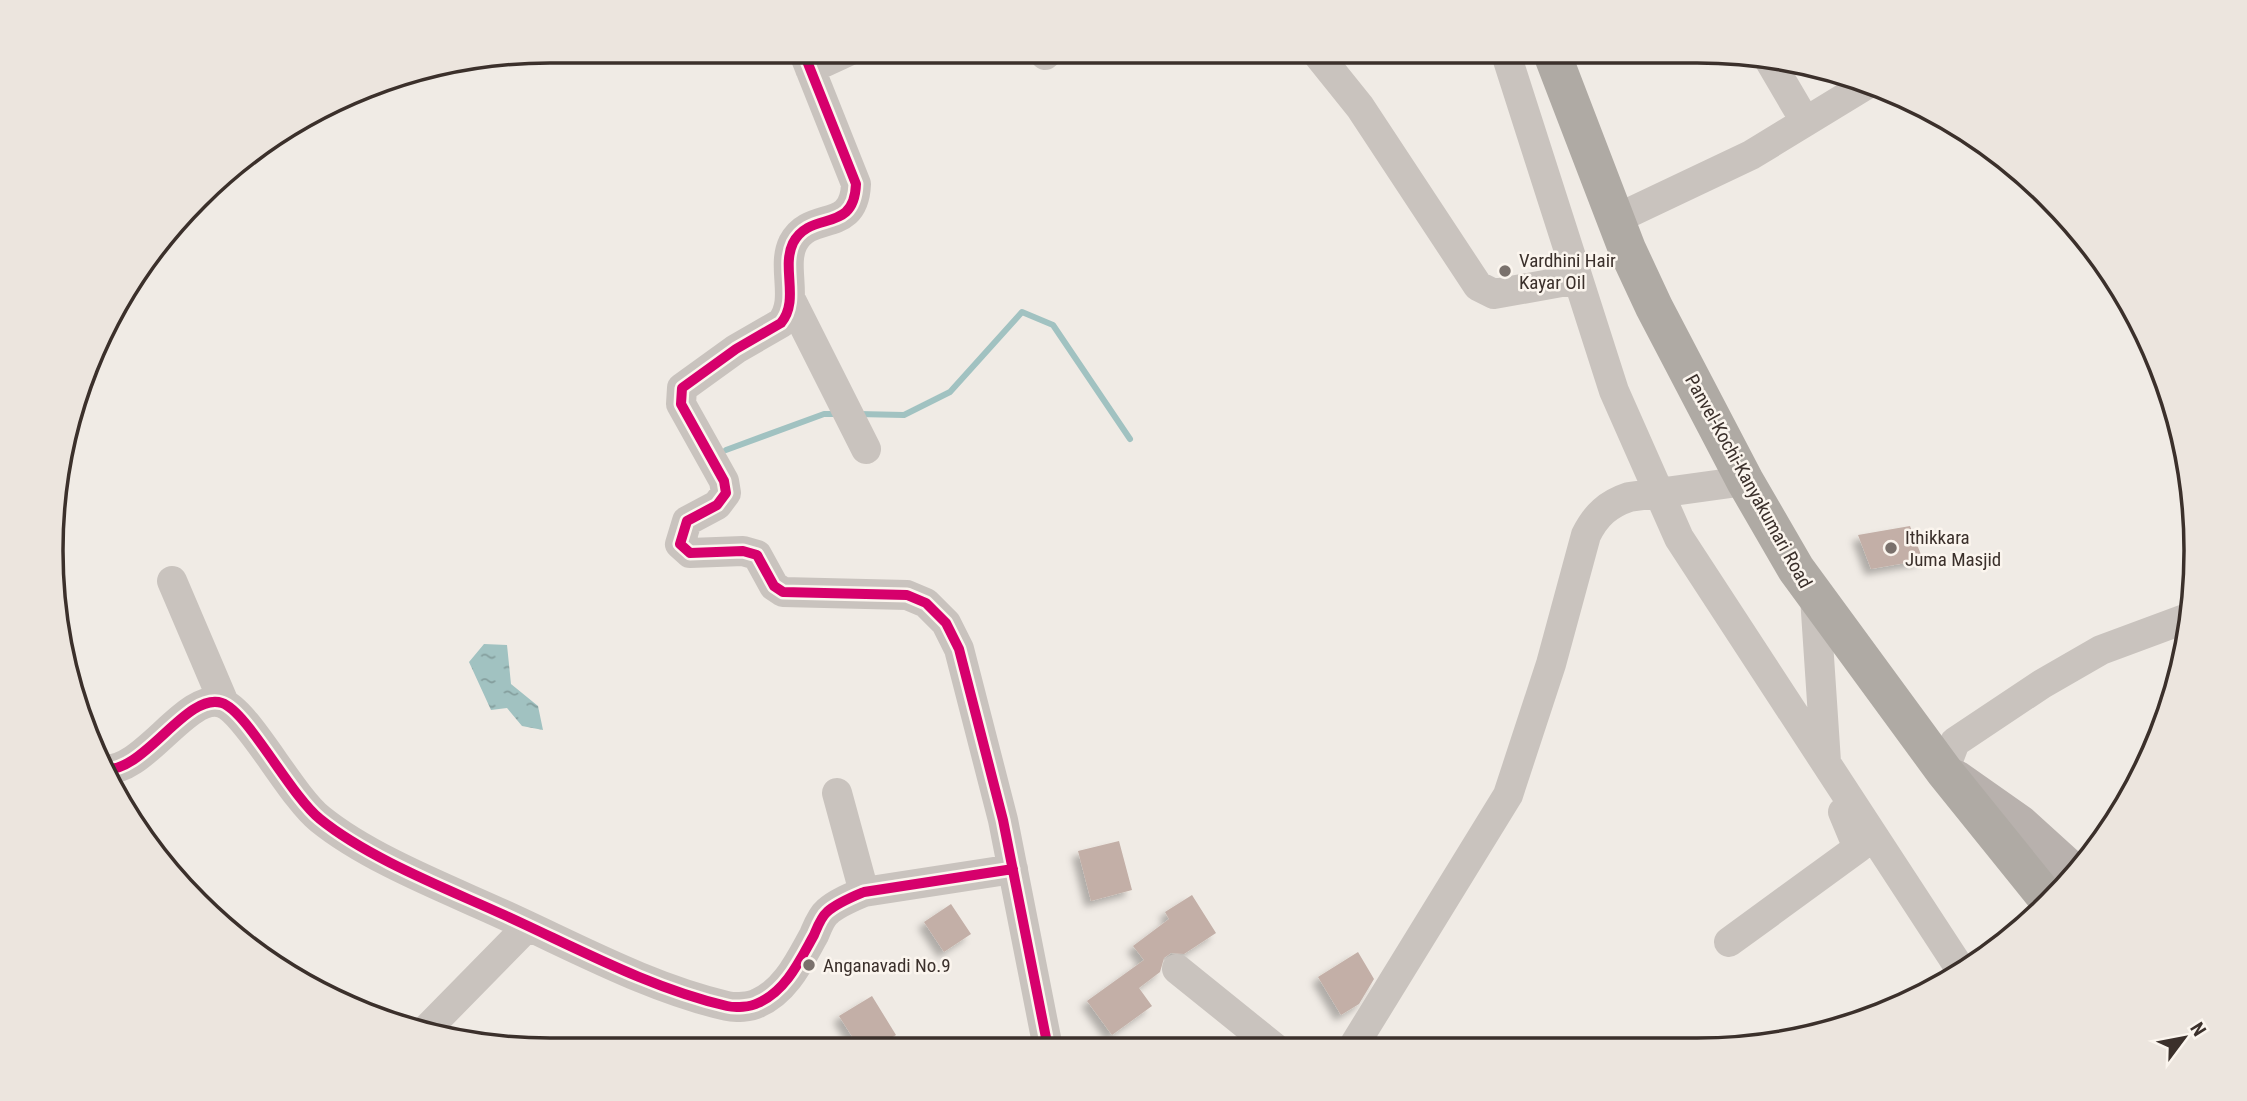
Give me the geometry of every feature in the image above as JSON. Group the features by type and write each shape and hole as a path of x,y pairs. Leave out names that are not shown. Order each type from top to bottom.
{"highway":[{"name":"Panvel-Kochi-Kanyakumari Road","path":"1556,63 1616,219 1654,307 1745,481 1815,597 1944,771 2043,893"}],"main road":[{"path":"1944,771 2020,824 2067,867"}],"street":[{"path":"808,63 856,184 853,208 802,232 794,242 789,257 790,298 781,323 736,349 682,388 681,404 726,488 723,501 684,525 682,548 690,553 752,553 763,560 774,586 783,592 907,595 940,615 959,649 1013,869 1046,1038"},
{"path":"1325,63 1360,107 1478,286 1494,294 1578,279"},
{"path":"1509,63 1614,391 1679,538 1956,963"},
{"path":"1775,69 1805,121"},
{"path":"1616,219 1751,155 1856,90"},
{"path":"790,298 866,449"},
{"path":"1359,1038 1508,795 1551,664 1590,526 1615,502 1745,481"},
{"path":"173,581 224,703 242,717 295,794 328,824 422,876 637,976 730,1007 756,1005 788,979 826,913 864,892 1013,869"},
{"path":"1729,943 1858,848 1826,764 1815,597"},
{"path":"1944,771 1955,742 2042,684 2101,650 2179,621"},
{"path":"114,769 129,762 204,704 224,703"},
{"path":"836,793 864,892"},
{"path":"433,1023 528,926"},
{"path":"1177,969 1263,1038"}],"water":[{"path":"484,644 507,645 511,684 538,706 543,730 522,726 507,708 491,710 469,662"}],"building":[{"name":"Ithikkara Juma Masjid","path":"1910,526 1923,560 1871,569 1858,535"},
{"path":"1119,841 1132,890 1091,901 1078,851"},
{"path":"1192,895 1216,933 1184,954 1171,953 1164,958 1160,972 1139,988 1152,1006 1112,1035 1087,1001 1144,960 1133,946 1169,919 1165,912"},
{"path":"951,904 971,934 944,952 924,922"},
{"path":"1358,952 1374,979 1359,1004 1341,1015 1318,977"},
{"path":"872,996 896,1035 891,1038 853,1038 839,1016"}],"waterway":[{"path":"858,414 904,415 950,392 1022,312 1053,325 1130,439"},
{"path":"726,450 824,414 840,414"}],"cycle path":[{"path":"808,63 856,184 853,200 848,210 840,216 810,227 793,243 789,263 789,304 781,323 736,349 682,388 681,404 724,481 726,493 717,505 687,521 680,544 690,553 743,551 757,555 774,586 783,592 907,595 926,603 946,623 959,649 1003,820 1046,1038"},
{"path":"114,768 133,760 194,709 208,703 222,703 244,721 308,807 320,819 361,847 613,966 669,989 730,1007 755,1004 777,991 798,964 823,917 845,900 864,892 1013,869"}],"place":[{"name":"Vardhini Hair Kayar Oil","path":"1505,271"},
{"name":"Ithikkara Juma Masjid","path":"1891,548"},
{"name":"Anganavadi No.9","path":"809,965"}]}
